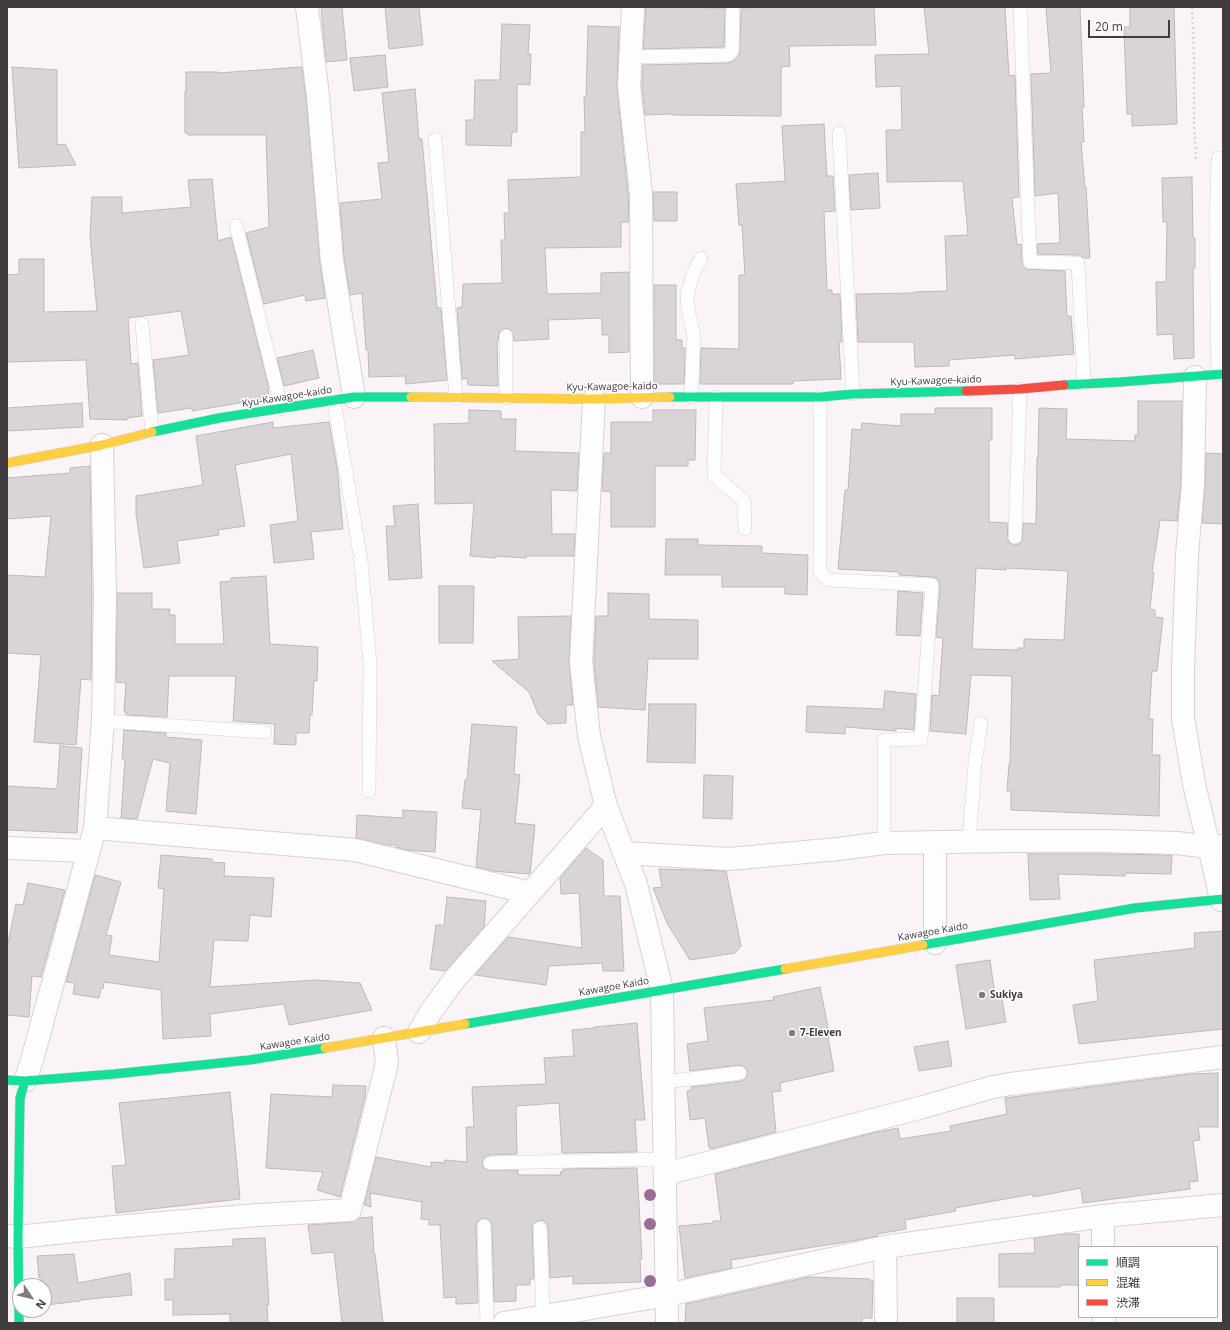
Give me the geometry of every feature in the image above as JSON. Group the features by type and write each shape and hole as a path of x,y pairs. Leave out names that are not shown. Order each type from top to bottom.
{"main road":[{"name":"Kyu-Kawagoe-kaido","path":"7,463 102,445 152,432 219,418 344,399 820,397 853,394 1020,389 1084,383 1220,375"},
{"name":"Kawagoe Kaido","path":"16,1081 114,1074 249,1060 1135,908 1222,900"},
{"path":"16,1081 20,1098 13,1236 19,1323"}],"street":[{"path":"307,7 318,96 344,399"},
{"path":"633,7 629,86 641,193 642,397"},
{"path":"1195,377 1194,484 1187,555 1183,669 1183,718 1194,784 1216,846 1216,872 1222,900"},
{"path":"594,399 581,662 589,736 606,806 636,884 662,990 667,1323"},
{"path":"16,1081 32,1060 95,828 103,721 104,587 102,445"},
{"path":"418,1032 454,980 606,806"},
{"path":"95,828 355,850 530,893"},
{"path":"624,853 729,859 838,849 884,843 935,842 1105,841 1177,843 1216,846"},
{"path":"935,842 935,943"},
{"path":"7,848 88,851"},
{"path":"13,1236 258,1215 350,1210 387,1063 384,1038"},
{"path":"665,1166 923,1107 993,1087 1223,1058"},
{"path":"504,1323 667,1295 885,1247 1103,1216 1223,1205"},
{"path":"1103,1216 1103,1246"},
{"path":"885,1247 886,1323"}],"lane":[{"path":"630,57 728,55 732,51 733,7"},
{"path":"1020,7 1030,262 1078,263 1084,383"},
{"path":"839,133 853,394"},
{"path":"435,139 456,398"},
{"path":"1218,158 1216,233 1220,375"},
{"path":"236,225 282,409"},
{"path":"691,397 694,336 689,315 687,296 692,277 701,258"},
{"path":"142,324 152,432"},
{"path":"506,336 506,398"},
{"path":"1015,537 1020,389"},
{"path":"716,397 714,474 744,501 745,529"},
{"path":"820,397 820,572 828,580 932,585 921,739 884,740 884,843"},
{"path":"344,399 368,632 370,672 369,791"},
{"path":"103,721 265,732"},
{"path":"969,842 975,763 981,723"},
{"path":"664,1082 740,1073"},
{"path":"490,1163 665,1166"},
{"path":"484,1226 487,1323"},
{"path":"540,1228 544,1315"}],"building":[{"path":"321,7 342,7 347,60 326,62"},
{"path":"385,7 419,7 423,45 389,49"},
{"path":"646,7 725,8 724,47 643,49"},
{"path":"747,7 874,7 876,45 789,46 790,66 781,67 781,116 673,114 645,115 642,86 643,65 728,63 733,61 738,57 740,51 741,9 747,9"},
{"path":"924,7 1005,7 1009,76 1015,75 1019,197 1012,198 1017,245 1021,244 1022,263 1026,269 1065,271 1067,316 1071,316 1074,354 1015,359 1015,355 949,360 949,366 915,367 914,342 858,342 856,294 947,291 945,236 968,235 963,181 887,182 886,130 902,130 901,86 876,87 875,55 929,54"},
{"path":"1046,7 1080,7 1084,107 1082,107 1084,142 1081,142 1085,188 1086,187 1090,258 1084,258 1078,255 1038,254 1037,244 1060,243 1058,193 1035,196 1031,74 1051,73"},
{"path":"1130,7 1174,7 1177,124 1132,126 1132,114 1127,114 1124,27 1130,27"},
{"path":"502,24 530,25 528,54 531,54 530,85 517,84 517,132 512,132 511,146 466,145 466,120 474,120 475,80 500,80"},
{"path":"588,26 619,27 617,87 628,194 629,222 621,222 621,247 545,248 547,294 601,293 601,273 629,272 629,352 609,353 609,335 602,335 602,318 548,320 549,339 514,341 513,332 506,328 499,332 497,341 498,386 468,385 467,378 462,379 457,308 462,307 463,284 502,283 501,240 505,240 504,213 509,213 508,180 581,177 581,132 585,132 584,97 586,97"},
{"path":"385,55 388,87 354,91 350,58"},
{"path":"12,67 57,70 57,145 65,144 76,165 19,168"},
{"path":"302,67 306,97 320,262 325,298 306,301 305,295 264,304 246,233 269,227 266,135 188,135 188,133 185,133 186,72 218,73"},
{"path":"415,89 419,139 422,139 437,308 441,308 447,380 406,384 405,376 369,377 368,350 366,350 362,293 350,295 344,259 340,203 382,199 378,163 389,162 382,93"},
{"path":"824,124 827,176 833,176 835,211 824,212 827,290 832,290 832,294 840,294 842,342 839,342 841,379 793,381 793,384 700,384 701,348 739,349 739,275 745,275 742,225 739,225 736,184 785,181 782,126"},
{"path":"878,173 880,208 851,210 849,175"},
{"path":"1192,177 1193,238 1195,238 1195,268 1193,268 1194,358 1174,359 1173,334 1157,335 1156,282 1166,281 1167,222 1163,222 1162,178"},
{"path":"212,179 218,241 231,237 269,389 269,398 192,411 192,408 158,413 153,360 189,355 181,311 128,318 131,364 138,363 142,416 127,418 127,420 90,419 86,360 7,362 7,275 19,274 19,259 44,259 44,312 97,311 90,236 92,197 122,197 122,213 191,207 188,180"},
{"path":"653,192 677,192 677,221 654,221"},
{"path":"654,285 676,285 676,340 682,340 682,348 685,348 684,384 654,384"},
{"path":"313,350 319,378 284,386 277,358"},
{"path":"1138,401 1182,401 1181,483 1177,521 1160,520 1152,573 1154,573 1150,609 1155,610 1155,617 1163,618 1157,671 1152,671 1149,719 1153,719 1152,755 1160,755 1159,816 1011,810 1011,791 1007,791 1010,764 1012,676 971,675 966,734 930,731 932,695 939,696 943,638 936,637 940,586 939,581 932,577 899,575 899,572 838,569 845,490 848,490 852,429 861,430 862,423 901,426 901,414 935,414 935,408 992,408 992,440 989,440 989,522 1007,523 1008,540 1011,544 1015,545 1022,541 1023,523 1036,524 1039,408 1067,409 1066,439 1135,441 1135,435 1138,435","holes":["976,568 1006,570 1006,568 1068,571 1064,640 1024,639 1024,648 1018,648 1018,650 972,649"]},
{"path":"82,403 83,427 7,431 7,408"},
{"path":"469,410 501,411 501,419 516,419 515,451 579,453 577,491 551,490 552,534 575,534 574,556 526,556 526,558 496,556 496,558 470,556 474,503 435,504 434,424 469,423"},
{"path":"653,410 696,410 695,460 688,460 688,466 655,466 655,527 611,527 611,492 602,491 604,453 611,453 611,422 653,422"},
{"path":"273,422 273,428 329,422 337,467 343,529 311,532 314,559 274,563 270,525 298,521 291,454 235,465 245,526 218,530 219,535 177,541 180,563 144,568 136,514 136,496 203,485 196,436"},
{"path":"1206,453 1223,454 1223,524 1202,523"},
{"path":"90,466 92,595 91,680 81,679 76,745 34,742 41,655 7,653 7,575 45,577 51,516 7,519 7,478 70,473 70,468"},
{"path":"418,504 422,578 389,580 386,526 395,526 393,506"},
{"path":"666,539 698,539 698,545 762,546 762,553 808,555 807,595 785,594 785,587 722,587 722,575 665,575"},
{"path":"266,576 270,644 318,647 317,681 314,680 312,715 310,715 309,733 296,733 296,745 274,744 275,724 233,721 236,676 169,676 167,717 126,715 126,712 124,712 126,683 116,682 117,593 152,593 152,609 170,609 169,615 175,615 175,644 224,644 220,582 231,581 231,578"},
{"path":"439,586 474,586 473,643 439,643"},
{"path":"898,591 923,593 920,636 896,635"},
{"path":"608,593 649,594 649,619 698,620 698,659 648,659 645,710 598,707 594,662 596,616 608,616"},
{"path":"571,616 569,662 573,705 566,705 566,723 548,724 538,714 529,692 492,661 519,659 518,617"},
{"path":"885,691 916,694 914,730 896,728 896,731 845,727 845,734 806,732 807,706 883,709"},
{"path":"649,704 696,704 695,763 647,762"},
{"path":"472,724 517,727 514,774 520,775 515,823 535,825 530,874 492,871 476,867 481,810 462,808 465,780 467,780"},
{"path":"124,730 166,733 166,737 202,740 196,814 166,811 170,763 153,759 137,819 121,818 125,759 122,759"},
{"path":"60,746 82,748 77,833 7,830 7,786 57,789"},
{"path":"704,775 733,776 732,819 703,818"},
{"path":"403,810 437,812 435,852 406,850 396,847 396,845 385,845 356,838 357,815 403,818"},
{"path":"586,848 603,860 604,896 620,896 624,971 603,971 602,963 549,966 546,985 475,975 508,937 582,948 579,893 561,894 560,878"},
{"path":"1028,854 1172,855 1171,874 1125,873 1125,876 1058,874 1060,899 1030,900"},
{"path":"161,855 212,859 212,862 225,863 224,876 274,878 271,917 250,915 248,941 214,940 210,987 315,980 360,983 372,1010 289,1025 284,1004 210,1014 211,1036 163,1039 161,990 104,982 99,998 73,994 75,983 66,982 95,875 121,882 106,935 112,936 109,955 159,962 164,889 158,888"},
{"path":"659,869 726,871 741,946 735,953 690,960 667,923 653,888 662,887"},
{"path":"28,883 65,890 41,977 32,976 29,1017 7,1015 7,948 16,904 23,905"},
{"path":"447,897 486,901 484,927 445,971 430,969 436,925 444,925"},
{"path":"1223,931 1223,1029 1079,1044 1073,1005 1098,1001 1094,960 1195,948 1194,933"},
{"path":"990,960 995,995 1001,994 1006,1022 966,1029 956,965"},
{"path":"820,987 830,1037 828,1037 834,1071 780,1083 781,1091 772,1092 776,1132 711,1149 709,1148 705,1118 690,1120 687,1091 691,1090 691,1087 741,1081 745,1079 748,1072 746,1068 739,1065 690,1071 687,1044 708,1041 704,1008 774,1000 773,997"},
{"path":"637,1023 645,1120 635,1120 637,1152 562,1153 559,1103 516,1106 517,1154 489,1155 483,1159 482,1163 483,1167 487,1170 518,1170 518,1175 561,1175 560,1172 563,1172 563,1169 637,1168 642,1259 640,1259 641,1282 573,1284 573,1276 550,1278 548,1228 544,1221 539,1220 533,1224 532,1228 534,1279 530,1279 530,1285 516,1285 516,1301 494,1302 492,1226 488,1219 483,1218 477,1222 476,1226 478,1303 456,1304 456,1297 444,1298 440,1225 429,1225 429,1220 421,1219 422,1202 370,1193 371,1207 364,1205 376,1157 431,1167 431,1162 444,1163 445,1160 467,1162 466,1127 474,1127 472,1087 546,1084 544,1058 574,1056 572,1030"},
{"path":"948,1041 952,1066 919,1071 914,1047"},
{"path":"1218,1073 1218,1127 1198,1127 1200,1140 1193,1141 1198,1181 1189,1182 1190,1189 1083,1203 1081,1188 1033,1197 1033,1194 955,1208 956,1211 905,1220 906,1229 877,1234 878,1236 731,1260 732,1268 685,1278 679,1226 721,1221 715,1174 872,1133 898,1128 900,1139 951,1131 950,1126 1007,1114 1005,1098 1191,1074"},
{"path":"333,1085 366,1086 365,1097 340,1197 317,1190 323,1172 266,1168 271,1094 332,1097"},
{"path":"230,1092 240,1199 116,1213 112,1166 126,1165 119,1103"},
{"path":"372,1217 374,1254 383,1323 342,1323 334,1252 312,1254 308,1225 351,1222 359,1218"},
{"path":"1062,1234 1079,1234 1078,1285 1060,1285 1060,1287 999,1287 999,1254 1034,1253 1034,1238"},
{"path":"265,1238 269,1305 267,1305 268,1323 230,1323 230,1314 173,1315 173,1300 165,1300 165,1279 174,1279 175,1249 233,1246 233,1239"},
{"path":"74,1254 78,1283 130,1273 132,1295 52,1304 52,1278 39,1278 37,1256"},
{"path":"809,1277 870,1279 870,1281 873,1281 872,1318 862,1318 862,1323 685,1323 686,1304"},
{"path":"957,1298 994,1298 994,1323 957,1323"}],"traffic: fast":[{"path":"1064,385 1223,374"},
{"path":"670,397 820,397 853,394 966,391"},
{"path":"152,432 219,418 354,397 411,397"},
{"path":"923,945 1135,908 1223,899"},
{"path":"465,1024 785,969"},
{"path":"7,1080 25,1081 114,1074 249,1060 325,1048"},
{"path":"19,1323 18,1237 20,1098 25,1081"}],"traffic: slow":[{"path":"411,397 594,399 670,397"},
{"path":"7,463 102,445 152,432"},
{"path":"785,969 923,945"},
{"path":"325,1048 465,1024"}],"traffic: jam":[{"path":"966,391 1020,389 1064,385"}],"place":[{"name":"Sukiya","path":"982,995"},
{"name":"7-Eleven","path":"792,1033"}]}
